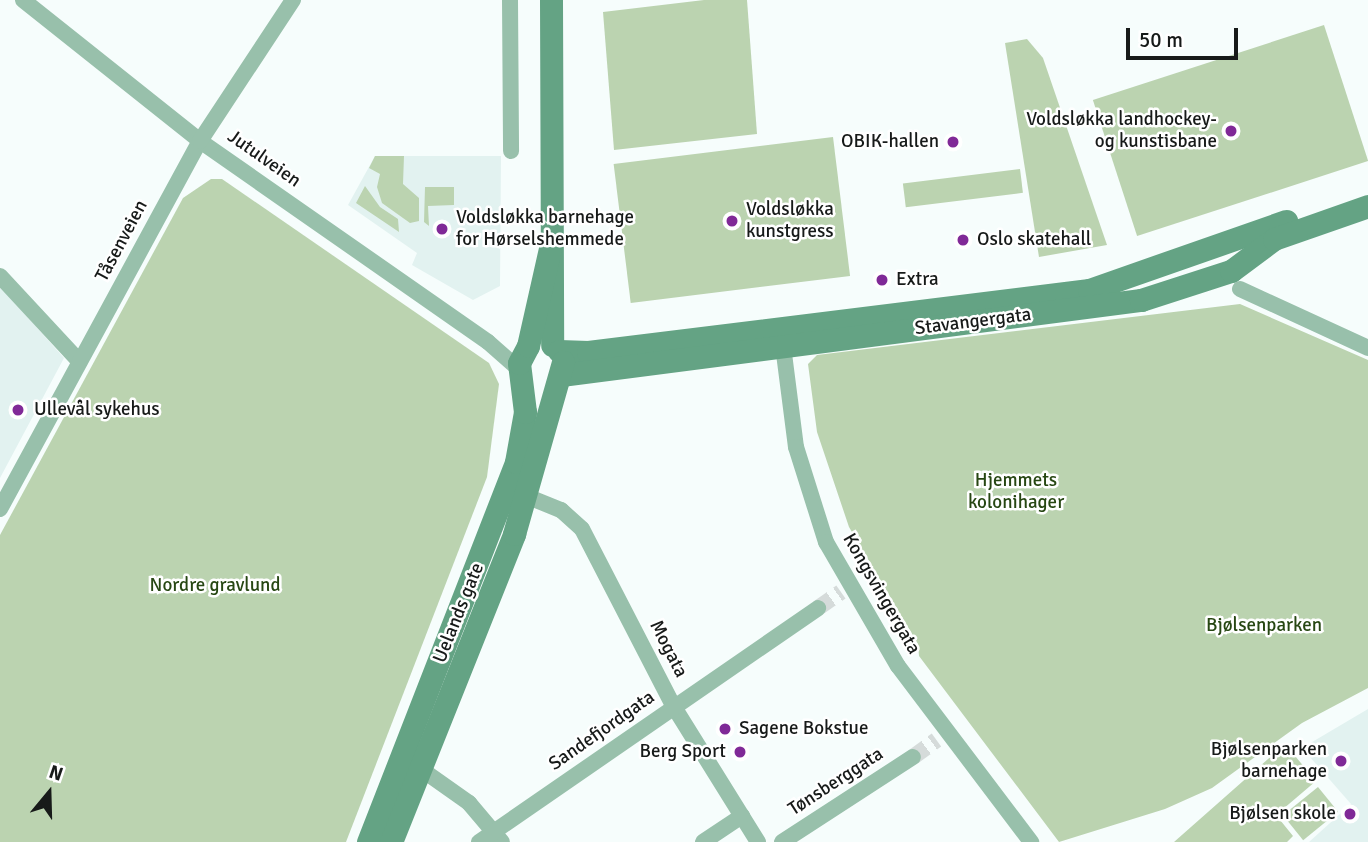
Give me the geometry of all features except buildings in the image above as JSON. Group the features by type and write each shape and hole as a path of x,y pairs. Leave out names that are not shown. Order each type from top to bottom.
{"main road":[{"name":"Uelands gate","path":"391,842 526,496 558,378 554,267 550,248 551,0"},
{"name":"Stavangergata","path":"558,378 782,337 1089,290 1368,191"},
{"name":"Stavangergata","path":"556,348 588,352 782,337 1141,300 1226,279 1273,239 1368,206"},
{"name":"Uelands gate","path":"368,842 508,488 523,430 524,361 550,248"},
{"path":"556,348 524,361 539,386 558,378"}],"street":[{"name":"Jutulveien","path":"23,0 200,141 488,342 524,361"},
{"name":"Tåsenveien","path":"2,500 200,141 293,0"},
{"path":"510,0 511,151"},
{"path":"1219,244 1226,279 1368,348"},
{"path":"0,276 80,362"},
{"name":"Kongsvingergata","path":"782,337 806,489 846,589 898,666 941,737 1031,842"},
{"name":"Mogata","path":"526,496 561,510 582,529 674,707 758,842"},
{"name":"Sandefjordgata","path":"479,842 499,836 674,707 818,608"},
{"name":"Tønsberggata","path":"782,842 913,757"},
{"path":"421,769 470,803 499,836"},
{"path":"703,842 742,816"}],"shaded area":[{"name":"Voldsløkka barnehage for Hørselshemmede","path":"375,156 501,156 500,286 473,300 412,265 417,253 348,205"},
{"name":"Ullevål sykehus","path":"0,286 64,358 0,478"},
{"name":"Bjølsenparken barnehage","path":"1368,709 1368,842 1309,842 1351,804 1302,748"}],"green space":[{"path":"704,0 747,0 757,134 614,150 603,12"},
{"name":"Voldsløkka landhockey- og kunstisbane","path":"1324,25 1368,161 1137,236 1093,100"},
{"path":"1027,39 1043,58 1107,245 1039,257 1005,43"},
{"name":"Voldsløkka kunstgress","path":"833,137 850,276 631,303 614,164"},
{"path":"375,156 404,156 403,184 419,198 419,221 410,223 382,203 377,187 380,174 369,168"},
{"path":"1020,169 1023,193 906,207 903,183"},
{"name":"Nordre gravlund","path":"211,179 222,179 489,363 499,384 487,477 346,842 0,842 0,535 183,198"},
{"path":"365,186 380,207 398,219 399,232 356,203"},
{"path":"425,187 454,187 454,205 428,206 429,226 424,222"},
{"name":"Hjemmets kolonihager","path":"1240,304 1368,360 1368,688 1302,723 1212,788 1165,809 1059,842 919,656 918,644 849,527 817,432 808,364 817,355"},
{"path":"1285,744 1316,781 1276,815 1293,836 1287,842 1174,842"},
{"path":"1318,787 1338,812 1303,840 1283,815"}],"tunnel":[{"path":"818,608 841,592"},
{"path":"913,757 936,740"}],"place":[{"name":"Voldsløkka landhockey- og kunstisbane","path":"1231,131"},
{"name":"OBIK-hallen","path":"953,142"},
{"name":"Voldsløkka kunstgress","path":"732,221"},
{"name":"Voldsløkka barnehage for Hørselshemmede","path":"442,229"},
{"name":"Oslo skatehall","path":"963,240"},
{"name":"Extra","path":"882,280"},
{"name":"Ullevål sykehus","path":"18,410"},
{"name":"Sagene Bokstue","path":"725,729"},
{"name":"Berg Sport","path":"740,752"},
{"name":"Bjølsenparken barnehage","path":"1341,761"},
{"name":"Bjølsen skole","path":"1350,814"}],"park label":[{"name":"Bjølsenparken","path":"1264,626"}]}
